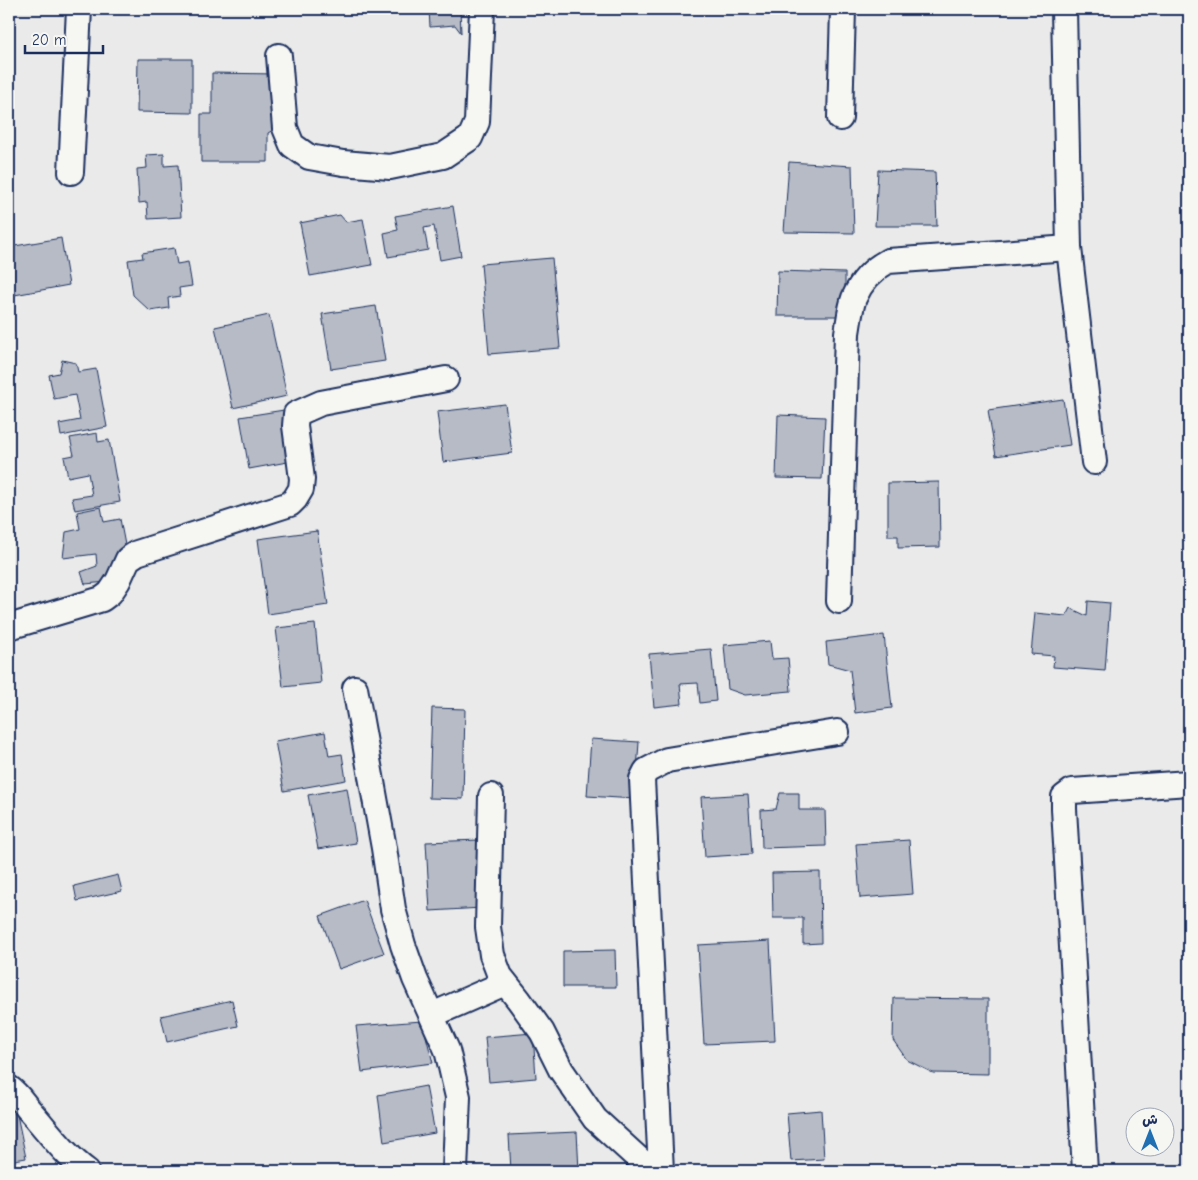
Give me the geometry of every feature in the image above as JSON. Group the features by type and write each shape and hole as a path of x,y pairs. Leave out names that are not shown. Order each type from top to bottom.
{"street":[{"path":"71,172 79,9"},
{"path":"279,56 285,128 292,145 309,157 343,163 390,167 443,156 470,138 477,122 482,9"},
{"path":"840,118 843,9"},
{"path":"1064,9 1069,248 1094,462"},
{"path":"839,601 847,333 854,299 863,283 876,268 888,261 1069,248"},
{"path":"9,628 102,599 118,581 128,559 137,553 290,504 296,499 301,489 302,479 295,426 296,414 321,403 446,379"},
{"path":"355,688 384,848 392,909 415,979 447,1050 458,1097 455,1171"},
{"path":"661,1171 642,779 646,771 667,760 837,732"},
{"path":"1085,1171 1064,797 1072,791 1189,783"},
{"path":"491,796 488,927 492,955 500,976 542,1032 561,1070 595,1119 652,1171"},
{"path":"432,1015 505,982"},
{"path":"9,1088 16,1093 77,1164 87,1171"}],"building":[{"path":"429,9 460,9 461,33 455,25 430,27"},
{"path":"138,59 192,59 192,113 137,112"},
{"path":"212,73 276,74 275,129 268,133 268,162 201,162 201,114 212,114"},
{"path":"164,154 164,166 178,165 181,217 148,219 147,202 139,203 137,169 147,168 146,155"},
{"path":"789,162 852,166 854,233 784,232"},
{"path":"878,170 935,172 937,226 875,226"},
{"path":"453,206 461,256 440,260 434,226 424,228 428,250 388,257 384,233 398,230 395,216"},
{"path":"340,215 346,222 363,219 372,265 310,276 300,223"},
{"path":"61,238 69,285 9,296 9,247"},
{"path":"174,248 177,264 188,262 192,286 179,288 180,296 168,298 169,308 150,311 133,295 128,260 143,258 142,253"},
{"path":"552,258 560,348 489,354 481,264"},
{"path":"778,271 845,273 845,316 777,316"},
{"path":"376,306 385,361 331,369 322,314"},
{"path":"269,315 287,396 233,408 215,327"},
{"path":"62,360 76,363 78,372 96,369 107,427 61,436 59,424 80,420 75,395 54,399 49,375 59,373"},
{"path":"1063,399 1070,445 996,456 988,410"},
{"path":"505,404 512,453 443,462 437,412"},
{"path":"284,410 293,461 249,469 240,417"},
{"path":"778,415 825,417 822,479 776,478"},
{"path":"97,433 98,442 109,440 120,502 75,510 72,498 92,495 88,473 68,477 64,457 74,455 70,438"},
{"path":"939,482 940,547 898,548 898,536 888,536 888,483"},
{"path":"101,507 104,522 120,519 125,545 107,582 85,584 81,572 97,566 96,554 63,558 66,532 80,529 77,512"},
{"path":"317,531 328,605 268,614 258,539"},
{"path":"1088,601 1110,603 1105,671 1053,667 1054,656 1031,654 1035,613 1066,616 1070,608 1087,616"},
{"path":"315,624 321,683 283,687 276,628"},
{"path":"884,635 892,708 855,713 850,670 828,664 826,642"},
{"path":"770,641 772,659 788,658 791,691 745,695 728,689 724,645"},
{"path":"711,649 716,701 700,703 698,683 680,684 682,704 654,707 649,654"},
{"path":"432,708 465,709 463,799 429,798"},
{"path":"325,732 329,756 342,754 346,780 284,791 275,741"},
{"path":"591,739 639,742 635,799 587,796"},
{"path":"347,788 356,843 318,849 308,795"},
{"path":"780,793 799,793 799,810 825,810 826,846 762,848 761,810 776,809"},
{"path":"748,794 752,854 705,857 701,797"},
{"path":"479,840 482,908 430,911 426,842"},
{"path":"909,840 913,894 860,898 856,844"},
{"path":"820,872 821,943 803,944 803,918 773,918 772,873"},
{"path":"118,875 122,891 77,901 74,886"},
{"path":"364,900 384,953 339,969 320,916"},
{"path":"770,941 775,1041 704,1044 698,945"},
{"path":"615,950 616,987 563,987 563,951"},
{"path":"894,998 988,999 988,1074 933,1073 907,1060 893,1040"},
{"path":"232,1000 238,1026 167,1042 161,1016"},
{"path":"422,1021 433,1063 362,1072 356,1026"},
{"path":"533,1033 536,1078 489,1082 485,1037"},
{"path":"426,1086 435,1133 384,1142 378,1095"},
{"path":"16,1110 26,1158 9,1161 9,1112"},
{"path":"821,1110 824,1159 791,1161 787,1113"},
{"path":"577,1132 579,1171 511,1171 509,1135"}]}
